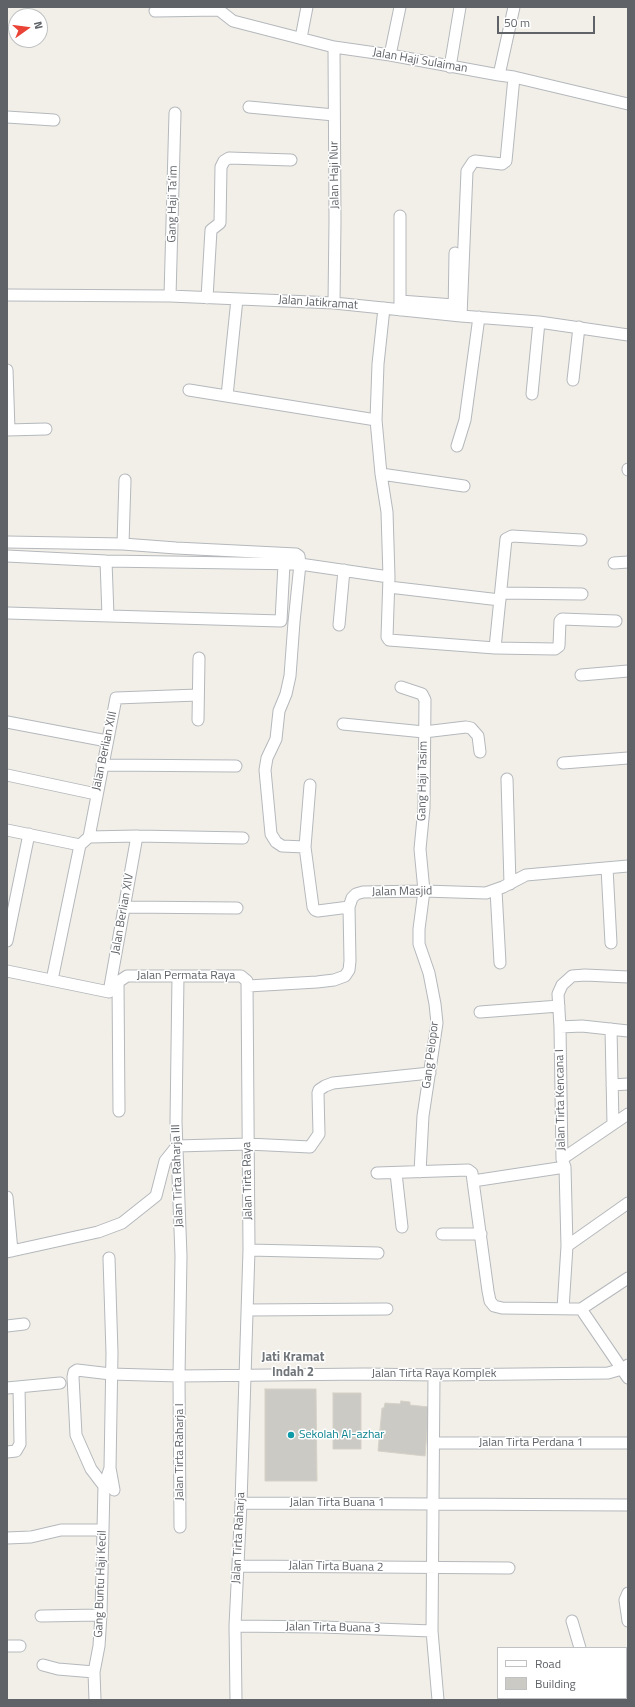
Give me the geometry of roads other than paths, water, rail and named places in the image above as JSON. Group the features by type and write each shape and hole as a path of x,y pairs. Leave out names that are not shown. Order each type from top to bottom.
{"street":[{"path":"301,38 307,7"},
{"path":"390,55 400,7"},
{"path":"450,67 460,7"},
{"path":"498,76 514,7"},
{"path":"154,11 219,9"},
{"name":"Jalan Haji Sulaiman","path":"219,9 233,21 334,47 390,55 498,76 514,77 628,104"},
{"name":"Jalan Haji Nur","path":"334,47 334,303"},
{"path":"456,312 468,171 475,161 502,164 506,161 514,77"},
{"path":"248,108 334,115"},
{"name":"Gang Haji Ta’im","path":"170,296 175,113"},
{"path":"7,117 54,120"},
{"path":"207,298 211,230 220,223 221,167 224,161 229,158 291,160"},
{"path":"400,216 400,305"},
{"path":"455,253 456,312"},
{"name":"Jalan Jatikramat","path":"7,295 170,296 334,303 384,308 400,305 456,312 479,317 539,322 628,335"},
{"path":"227,396 237,299"},
{"path":"384,308 378,364 376,420 380,474 387,512 389,582 387,634 389,640 495,648 558,648 560,622 562,619 616,621"},
{"path":"457,446 465,420 479,317"},
{"path":"532,394 539,322"},
{"path":"573,380 579,327"},
{"path":"7,370 8,430 46,429"},
{"path":"189,390 376,420"},
{"path":"380,474 464,486"},
{"path":"123,544 125,480"},
{"path":"495,648 506,539 508,537 581,540"},
{"path":"7,542 123,544 296,554 300,558 290,676 286,694 279,711 276,739 267,758 265,770 271,834 276,842 282,846 305,847"},
{"path":"7,556 106,561 300,564 344,570 389,582 501,596 582,594"},
{"path":"106,561 108,616"},
{"path":"614,563 628,562"},
{"path":"7,613 281,621 284,564"},
{"path":"339,626 344,570"},
{"path":"198,720 199,658"},
{"path":"581,675 628,671"},
{"name":"Gang Haji Tasim","path":"401,687 424,696 425,700 424,808 420,849 424,891"},
{"name":"Jalan Berlian XIII","path":"89,837 96,794 116,698 198,695"},
{"path":"7,722 107,741"},
{"path":"343,724 424,732 466,727 471,728 478,736 480,752"},
{"path":"564,763 628,758"},
{"path":"102,765 236,766"},
{"path":"7,775 96,794"},
{"path":"507,779 510,884"},
{"path":"248,986 274,986 334,980 345,976 350,970 348,907 318,911 313,907 305,847 310,785"},
{"path":"7,830 80,845"},
{"path":"7,941 29,834"},
{"path":"52,980 80,845 89,837 137,836 243,838"},
{"name":"Jalan Berlian XIV","path":"109,992 137,836"},
{"name":"Jalan Masjid","path":"348,907 352,898 356,894 363,892 424,891 486,893 510,884 526,875 628,866"},
{"path":"608,868 611,943"},
{"path":"496,890 500,962"},
{"name":"Gang Pelopor","path":"420,1172 421,1139 437,1023 436,1004 429,973 419,944 419,929 424,891"},
{"path":"124,907 237,908"},
{"path":"7,971 109,992"},
{"name":"Jalan Tirta Kencana I","path":"563,1309 568,1246 563,1163 558,994 562,985 572,976 585,975 628,977"},
{"name":"Jalan Permata Raya","path":"109,992 118,982 127,976 241,976 247,981 248,986"},
{"name":"Jalan Tirta Raharja III","path":"178,976 177,1146 182,1256 179,1376"},
{"path":"118,982 118,1110"},
{"name":"Jalan Tirta Raya","path":"245,1376 249,1250 248,986"},
{"path":"480,1012 559,1006"},
{"path":"560,1027 582,1026 628,1031"},
{"path":"611,1029 613,1124"},
{"path":"7,1197 10,1251 98,1232 122,1223 156,1196 165,1161 177,1146 248,1144 310,1147 318,1134 318,1093 319,1090 325,1086 430,1073"},
{"path":"612,1085 628,1084"},
{"path":"474,1180 563,1163 628,1114"},
{"path":"377,1172 468,1170 472,1173 490,1301 494,1306 502,1308 581,1308 628,1278"},
{"path":"396,1172 402,1227"},
{"path":"568,1246 628,1203"},
{"path":"442,1234 481,1234"},
{"path":"249,1250 378,1253"},
{"name":"Gang Buntu Haji Kecil","path":"95,1700 94,1672 99,1646 101,1615 102,1530 109,1488 110,1468 112,1353 109,1258"},
{"path":"581,1308 626,1371"},
{"path":"248,1310 388,1309"},
{"path":"7,1326 24,1324"},
{"name":"Jalan Tirta Raya Komplek","path":"109,1488 91,1468 76,1435 73,1377 74,1372 78,1370 111,1374 179,1376 365,1374 434,1375 608,1373 626,1371"},
{"path":"434,1375 435,1443 432,1631 438,1700"},
{"name":"Jalan Tirta Raharja I","path":"179,1376 180,1527"},
{"name":"Jalan Tirta Raharja","path":"236,1700 235,1626 245,1376"},
{"path":"7,1388 60,1383"},
{"path":"7,1452 16,1451 20,1444 18,1387"},
{"name":"Jalan Tirta Perdana 1","path":"435,1443 628,1443"},
{"name":"Jalan Tirta Buana 1","path":"241,1503 628,1505"},
{"path":"7,1538 31,1537 61,1530 102,1530"},
{"name":"Jalan Tirta Buana 2","path":"238,1566 509,1568"},
{"path":"628,1594 625,1600 628,1621"},
{"path":"41,1616 101,1615"},
{"path":"572,1621 580,1647"},
{"name":"Jalan Tirta Buana 3","path":"235,1626 322,1627 432,1631"},
{"path":"7,1646 20,1646"},
{"path":"42,1665 58,1669 94,1672"}],"place":[{"name":"Sekolah Al-azhar","path":"291,1435"}],"district":[{"name":"Jati Kramat Indah 2","path":"293,1366"}]}
